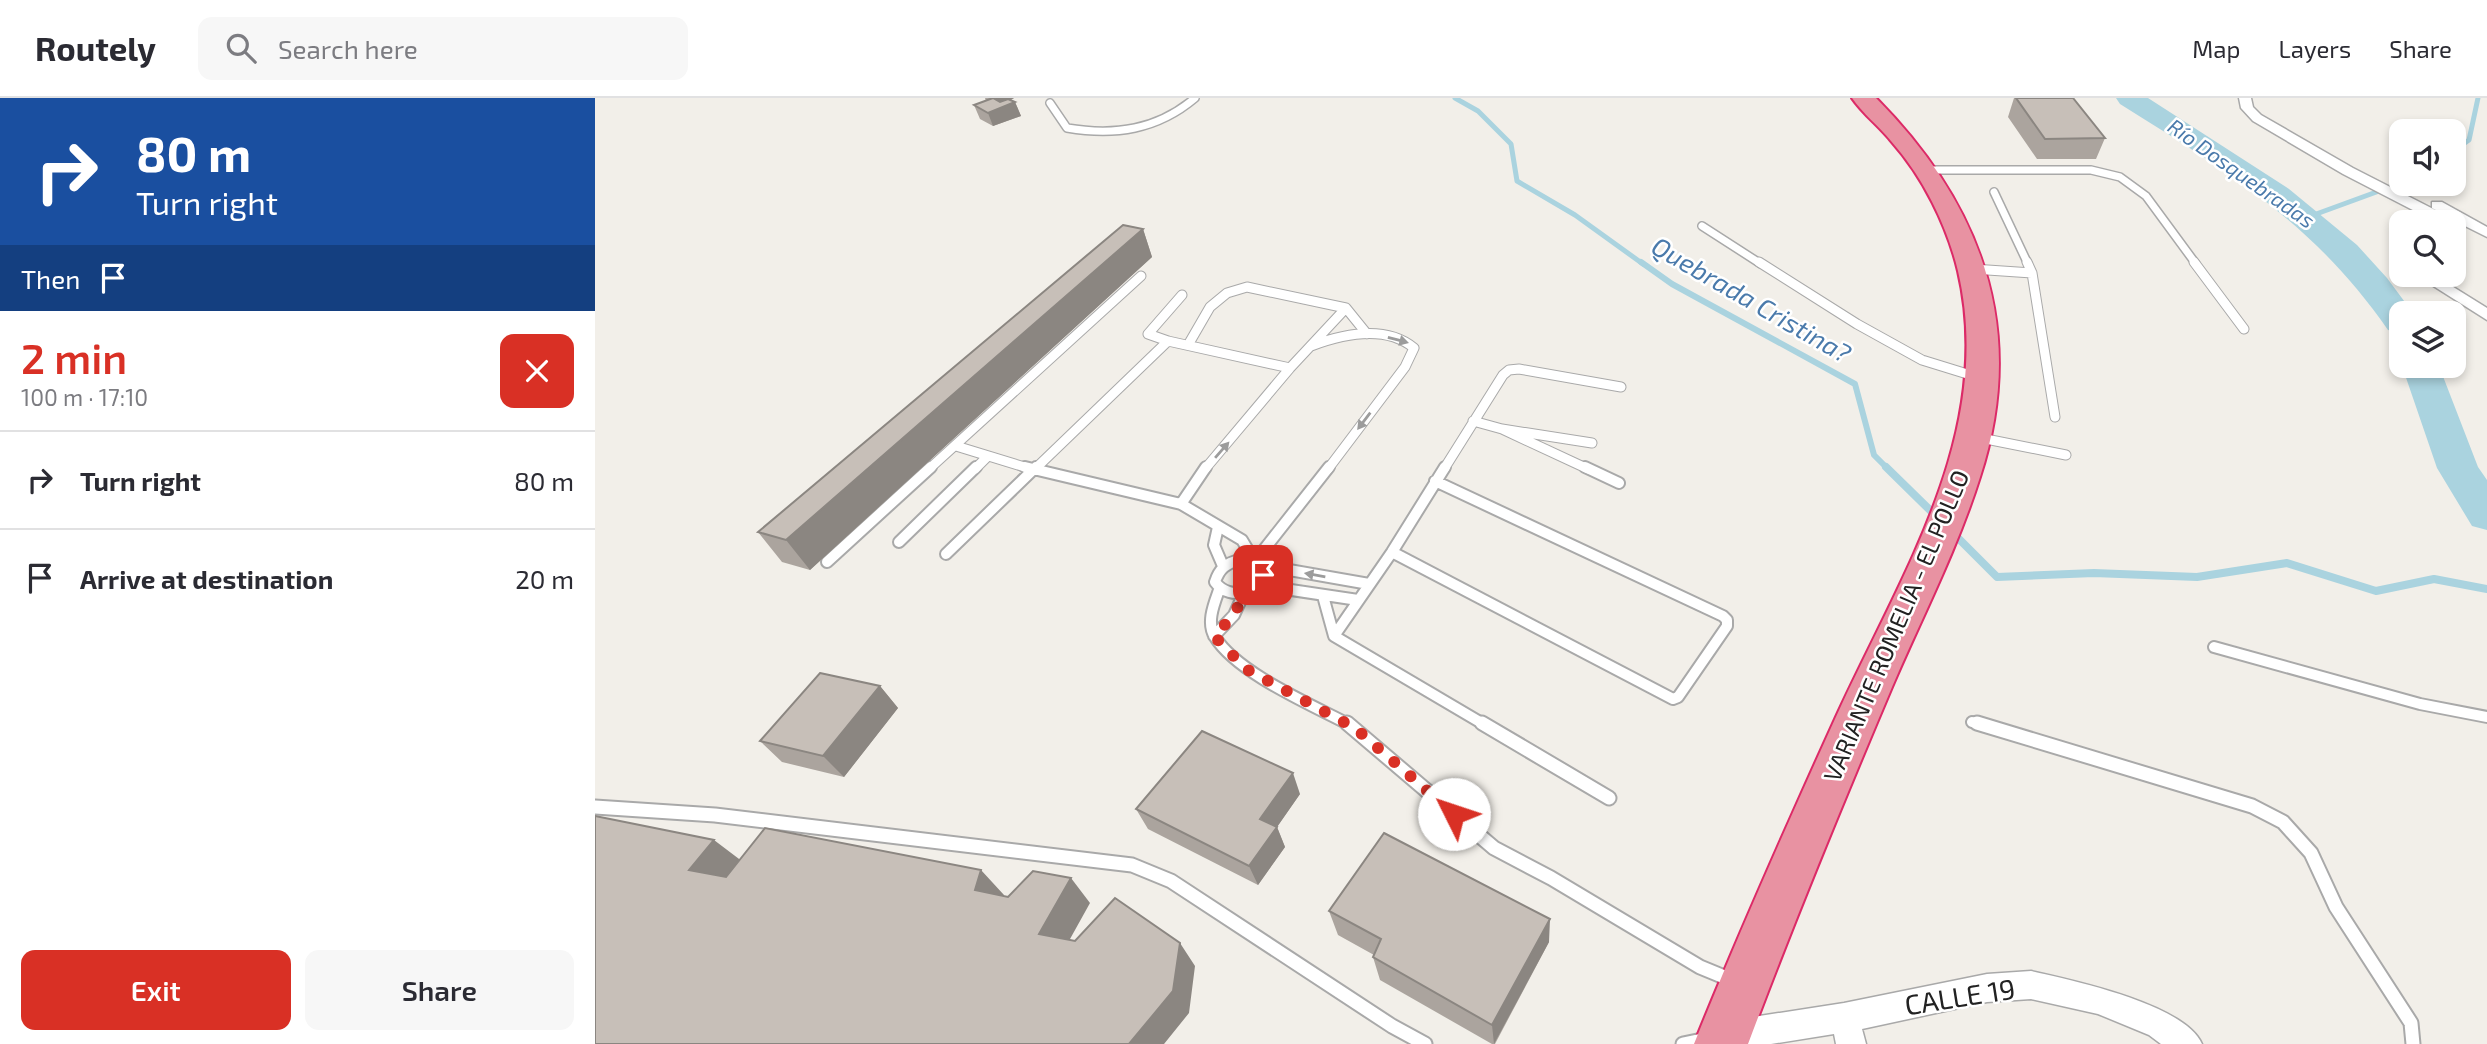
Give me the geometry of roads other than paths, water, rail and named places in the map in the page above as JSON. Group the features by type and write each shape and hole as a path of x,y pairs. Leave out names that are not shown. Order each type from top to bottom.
{"highway":[{"name":"VARIANTE ROMELIA - EL POLLO","path":"1709,1041 1744,985 1810,826 1945,524 1974,437 1983,379 1982,321 1973,269 1949,206 1927,170 1903,139 1863,98"}],"street":[{"path":"2245,98 2247,108 2257,118 2348,171 2381,182 2487,233"},
{"path":"2411,197 2430,210"},
{"path":"2466,225 2473,225"},
{"path":"2466,233 2487,245"},
{"path":"2443,287 2487,315"},
{"name":"CALLE 19","path":"1709,1041 1847,1031 1987,988 2031,985 2098,1000 2159,1025 2187,1044"}],"lane":[{"path":"1050,103 1067,128 1109,132 1154,125 1175,114 1195,98"},
{"path":"1927,170 2091,170 2120,177 2147,196 2244,329"},
{"path":"1994,192 2032,273 2055,417"},
{"path":"1702,226 1857,324 1921,360 1983,379"},
{"path":"1973,269 2032,273"},
{"path":"827,562 1141,276"},
{"path":"1188,345 1195,327 1222,294 1234,288 1247,287 1346,308 1367,334"},
{"path":"1182,295 1148,334 1168,341 1290,368"},
{"path":"1181,504 1194,482 1290,368 1346,308"},
{"path":"1254,562 1275,540 1412,355 1414,348 1409,343 1367,334 1326,339 1311,346"},
{"path":"946,554 1031,469 1168,341"},
{"path":"1334,636 1392,552 1503,375 1509,370 1520,369 1621,387"},
{"path":"1473,421 1502,429 1592,443"},
{"path":"1502,429 1619,483"},
{"path":"1974,437 2066,455"},
{"path":"956,446 1031,469 1181,504 1242,540 1254,562 1263,575 1258,585 1244,593 1226,594 1219,590 1215,582 1216,573 1234,560 1254,562 1369,584"},
{"path":"899,542 986,457"},
{"path":"1392,552 1673,699 1678,697 1727,625 1723,616 1435,481"},
{"path":"1218,527 1215,545 1223,566"},
{"path":"1258,585 1358,600"},
{"path":"1219,590 1211,615 1214,636 1246,669 1355,728 1494,848 1551,878 1700,967 1744,985"},
{"path":"1214,636 1234,615 1244,593"},
{"path":"1323,596 1334,636 1609,798"},
{"path":"2214,647 2420,704 2487,718"},
{"path":"1972,722 2252,806 2283,822 2311,853 2336,907 2411,1023 2413,1044"},
{"path":"595,807 715,815 1132,865 1171,881 1391,1026 1425,1044"},
{"path":"1391,1026 1408,1044"}],"waterway":[{"name":"Quebrada Cristina?","path":"1455,98 1478,111 1511,144 1517,181 1575,215 1643,264"},
{"name":"Río Dosquebradas","path":"2129,98 2242,169 2313,222 2345,252 2389,305"},
{"path":"2466,142 2469,140 2478,98"},
{"path":"2308,217 2389,187"},
{"name":"Quebrada Cristina?","path":"1641,262 1672,284 1855,384 1874,455 1886,467"},
{"name":"Río Dosquebradas","path":"2424,378 2458,468 2487,515"},
{"name":"Quebrada Cristina?","path":"1886,467 1938,518"},
{"name":"Quebrada Cristina?","path":"1952,532 1997,577 2094,573 2197,577 2287,563 2376,591 2434,579 2487,589"}]}
